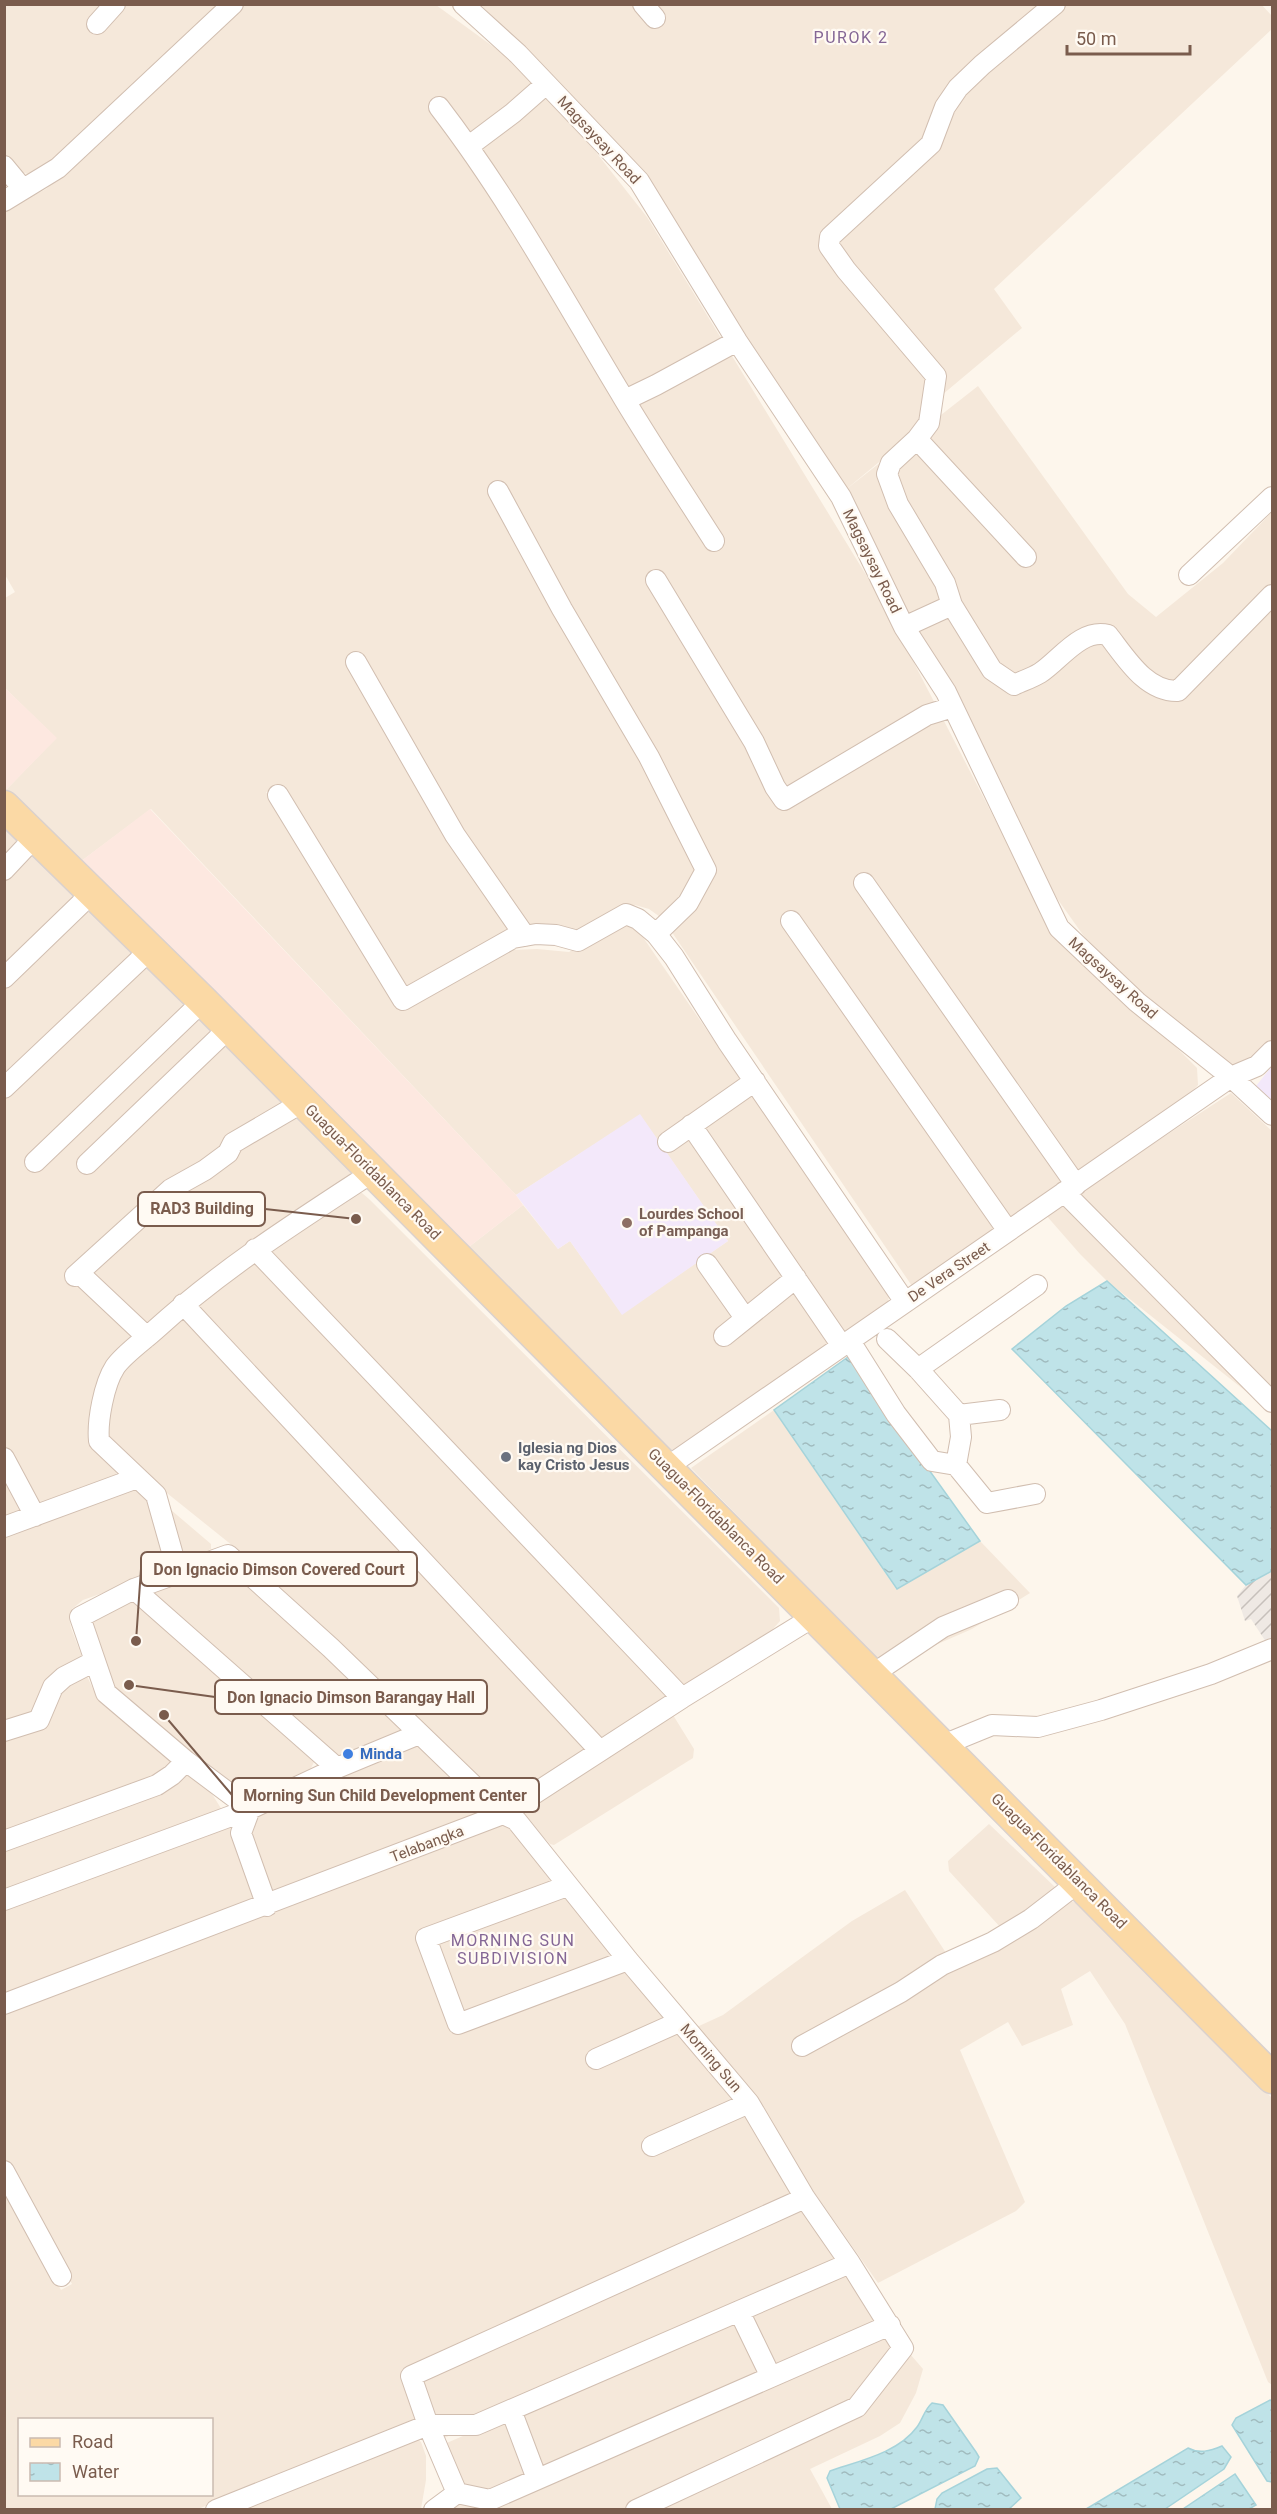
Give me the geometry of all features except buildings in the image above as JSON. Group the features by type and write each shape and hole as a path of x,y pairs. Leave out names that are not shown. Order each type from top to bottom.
{"main road":[{"name":"Guagua-Floridablanca Road","path":"4,806 203,1001 668,1467 1272,2078"}],"street":[{"path":"97,24 115,4"},
{"path":"4,201 58,168 233,4"},
{"path":"1055,4 982,64 958,88 945,107 931,144 830,237 829,246 846,270 936,376 929,423 917,440 891,463 887,474 898,504 945,583 952,605 992,670 1014,685 1039,674 1083,638 1100,633 1108,635 1141,676 1166,691 1178,691 1272,595"},
{"name":"Magsaysay Road","path":"467,6 518,54 639,181 737,341 841,497 904,627 953,707 1059,928 1137,1002 1231,1077 1272,1115"},
{"path":"469,146 513,113 546,84"},
{"path":"439,107 469,146 539,254 625,400 714,541"},
{"path":"4,166 23,189"},
{"path":"625,400 737,341"},
{"path":"917,440 1026,557"},
{"path":"498,491 562,609 649,757 706,870 688,903 656,934"},
{"path":"1189,575 1272,497"},
{"path":"656,580 754,742 783,800 927,716 953,707"},
{"path":"904,627 952,605"},
{"path":"356,662 455,835 525,936"},
{"path":"278,795 403,1000 513,938 556,935 578,940 626,914 638,919 656,934 674,957 754,1081 905,1302"},
{"path":"4,870 36,836"},
{"path":"864,883 1070,1189 1272,1402"},
{"path":"4,978 93,892"},
{"path":"791,921 1008,1232"},
{"path":"4,1088 150,950"},
{"path":"35,1162 203,1001"},
{"path":"87,1164 229,1028"},
{"name":"De Vera Street","path":"668,1467 846,1343 882,1332 905,1302 1231,1077 1257,1066 1272,1051"},
{"path":"668,1142 754,1081"},
{"path":"147,1337 77,1275 171,1189 228,1154 233,1143 303,1102"},
{"path":"691,1125 796,1278 932,1461 956,1466 987,1503 1035,1494"},
{"path":"250,1809 186,1761 106,1693 80,1617 134,1589 178,1573 156,1495 99,1442 98,1429 103,1399 115,1366 183,1304 255,1249 373,1172"},
{"path":"255,1249 682,1698"},
{"path":"707,1264 744,1318"},
{"path":"724,1336 796,1278"},
{"path":"918,1368 1036,1285"},
{"path":"183,1304 600,1751"},
{"path":"882,1332 918,1368 959,1415 961,1437 956,1466"},
{"path":"959,1415 1000,1410"},
{"path":"4,1458 35,1516"},
{"path":"4,1527 137,1478"},
{"name":"Morning Sun","path":"178,1573 228,1555 331,1648 503,1814 516,1820 567,1886 749,2103 805,2198 850,2263 903,2348 857,2407 636,2510"},
{"path":"134,1589 337,1768"},
{"path":"873,1674 943,1627 1008,1600"},
{"name":"Telabangka","path":"4,2004 267,1906 503,1814 682,1698 815,1616"},
{"path":"943,1745 992,1725 1038,1727 1101,1710 1211,1674 1272,1649"},
{"path":"4,1731 39,1720 53,1687 64,1677 95,1661"},
{"path":"4,1900 250,1809 337,1768 419,1734"},
{"path":"4,1841 157,1785 172,1775 186,1761"},
{"path":"250,1809 240,1833 267,1906"},
{"path":"802,2046 901,1992 942,1965 993,1942 1031,1918 1079,1882"},
{"path":"567,1886 426,1938 458,2024 628,1960"},
{"path":"596,2060 680,2022"},
{"path":"652,2146 749,2103"},
{"path":"4,2171 61,2276"},
{"path":"805,2198 411,2376 428,2425 457,2493 492,2505 537,2479 890,2325"},
{"path":"216,2510 428,2425 476,2425 850,2263"},
{"path":"739,2311 771,2377"},
{"path":"511,2410 537,2479"},
{"path":"434,2510 457,2493"}],"shaded area":[{"path":"1261,4 1272,16 1272,29 994,289 1022,328 924,410 930,420 844,491 978,386 1128,594 1156,617 1223,563 1272,512 1272,1049 1243,1086 1113,977 1056,897 1023,841 923,638 842,494 627,154 481,5"},
{"path":"4,5 236,5 53,168 30,175 12,168 5,160"},
{"path":"241,5 436,5 502,53 549,99 595,151 647,217 882,601 1022,872 1088,959 1197,1068 1198,1085 1187,1097 912,1286 663,919 649,909 635,905 579,937 531,932 514,934 410,989 396,980 285,786 266,792 392,995 403,1004 495,954 513,950 537,949 569,952 607,929 623,924 638,930 889,1295 888,1303 672,1451 662,1449 465,1250 523,1205 558,1249 570,1241 622,1314 728,1241 640,1115 516,1195 151,809 76,865 5,791 56,738 5,688 5,598 15,592 4,573 4,210 46,189 82,158"},
{"path":"5,688 57,738 5,791 4,790"},
{"path":"150,809 523,1205 465,1250 76,865"},
{"path":"4,820 350,1170 350,1176 112,1366 94,1428 117,1470 116,1476 35,1505 5,1450"},
{"path":"1272,1066 1272,1101 1256,1086"},
{"path":"1231,1093 1272,1131 1272,1412 1107,1281 1045,1214"},
{"name":"Lourdes School of Pampanga","path":"640,1114 728,1241 622,1315 570,1241 558,1249 516,1195"},
{"path":"354,1192 362,1193 369,1199 779,1608 780,1621 772,1630 685,1688 272,1253 275,1247"},
{"path":"253,1255 670,1697 602,1739 594,1735 196,1310 200,1296"},
{"path":"181,1314 584,1737 586,1752 521,1788 494,1791 233,1546 122,1457 103,1430 119,1368"},
{"path":"774,1410 896,1589 980,1541 1030,1593 972,1629 885,1667 691,1468"},
{"path":"4,1465 22,1507 19,1515 4,1520"},
{"path":"133,1485 164,1504 211,1544 211,1549 162,1572 83,1600 72,1609 69,1617 71,1628 84,1662 37,1716 5,1727 5,1531"},
{"path":"212,1566 225,1567 236,1573 409,1729 338,1763 150,1598 154,1586"},
{"path":"1272,1571 1272,1651 1251,1619 1245,1621 1237,1596 1246,1585"},
{"path":"131,1593 154,1620 314,1762 311,1768 258,1795 247,1795 110,1693 84,1620"},
{"path":"86,1674 94,1691 105,1703 172,1762 168,1773 5,1836 4,1739 30,1730 57,1687"},
{"path":"673,1715 694,1749 693,1758 554,1845 550,1844 523,1815 526,1808"},
{"path":"424,1747 486,1810 484,1816 272,1897 246,1825 248,1818 402,1749"},
{"path":"186,1773 209,1789 222,1810 5,1897 5,1845"},
{"path":"510,1822 561,1882 426,1935 451,2022 623,1965 680,2031 746,2114 837,2261 827,2271 444,2438 433,2413 198,2509 5,2509 4,2187 61,2290 72,2284 5,2159 5,2010"},
{"path":"230,1824 254,1888 252,1900 5,1998 5,1905"},
{"path":"989,1824 1056,1888 1051,1895 1001,1928 949,1871 948,1861"},
{"path":"905,1890 948,1956 1066,1899 1078,1904 1272,2098 1272,2385 1268,2382 1125,2024 1090,1971 1061,1989 1073,2025 1022,2046 1008,2022 960,2050 1025,2202 1016,2211 878,2283 696,2025 699,2026 723,2015 852,1921"},
{"path":"562,1896 570,1896 614,1951 613,1959 464,2016 431,1941"},
{"path":"845,2271 867,2304 923,2369 916,2393 900,2423 880,2436 810,2469 832,2509 451,2509 464,2501 442,2445"},
{"path":"412,2434 421,2442 426,2456 426,2480 421,2509 215,2510"}],"water":[{"path":"1107,1281 1272,1431 1272,1571 1246,1585 1012,1349 1066,1306"},
{"path":"848,1357 980,1541 897,1589 774,1410"},
{"path":"1272,2401 1272,2482 1267,2481 1232,2425 1236,2418"},
{"path":"932,2403 943,2405 976,2452 979,2457 975,2466 891,2509 840,2509 827,2478 830,2471 889,2450 909,2436"},
{"path":"1222,2446 1231,2457 1224,2469 1165,2509 1086,2509 1188,2448 1205,2451"},
{"path":"997,2468 1021,2498 1009,2509 935,2509 937,2499 942,2493 987,2469"},
{"path":"1235,2474 1256,2505 1249,2509 1183,2509"}],"place":[{"name":"RAD3 Building","path":"356,1219"},
{"name":"Lourdes School of Pampanga","path":"627,1223"},
{"name":"Iglesia ng Dios kay Cristo Jesus","path":"506,1457"},
{"name":"Don Ignacio Dimson Covered Court","path":"136,1641"},
{"name":"Don Ignacio Dimson Barangay Hall","path":"129,1685"},
{"name":"Morning Sun Child Development Center","path":"164,1715"},
{"name":"Minda","path":"348,1754"}],"district":[{"name":"PUROK 2","path":"851,37"},
{"name":"MORNING SUN SUBDIVISION","path":"513,1949"}]}
